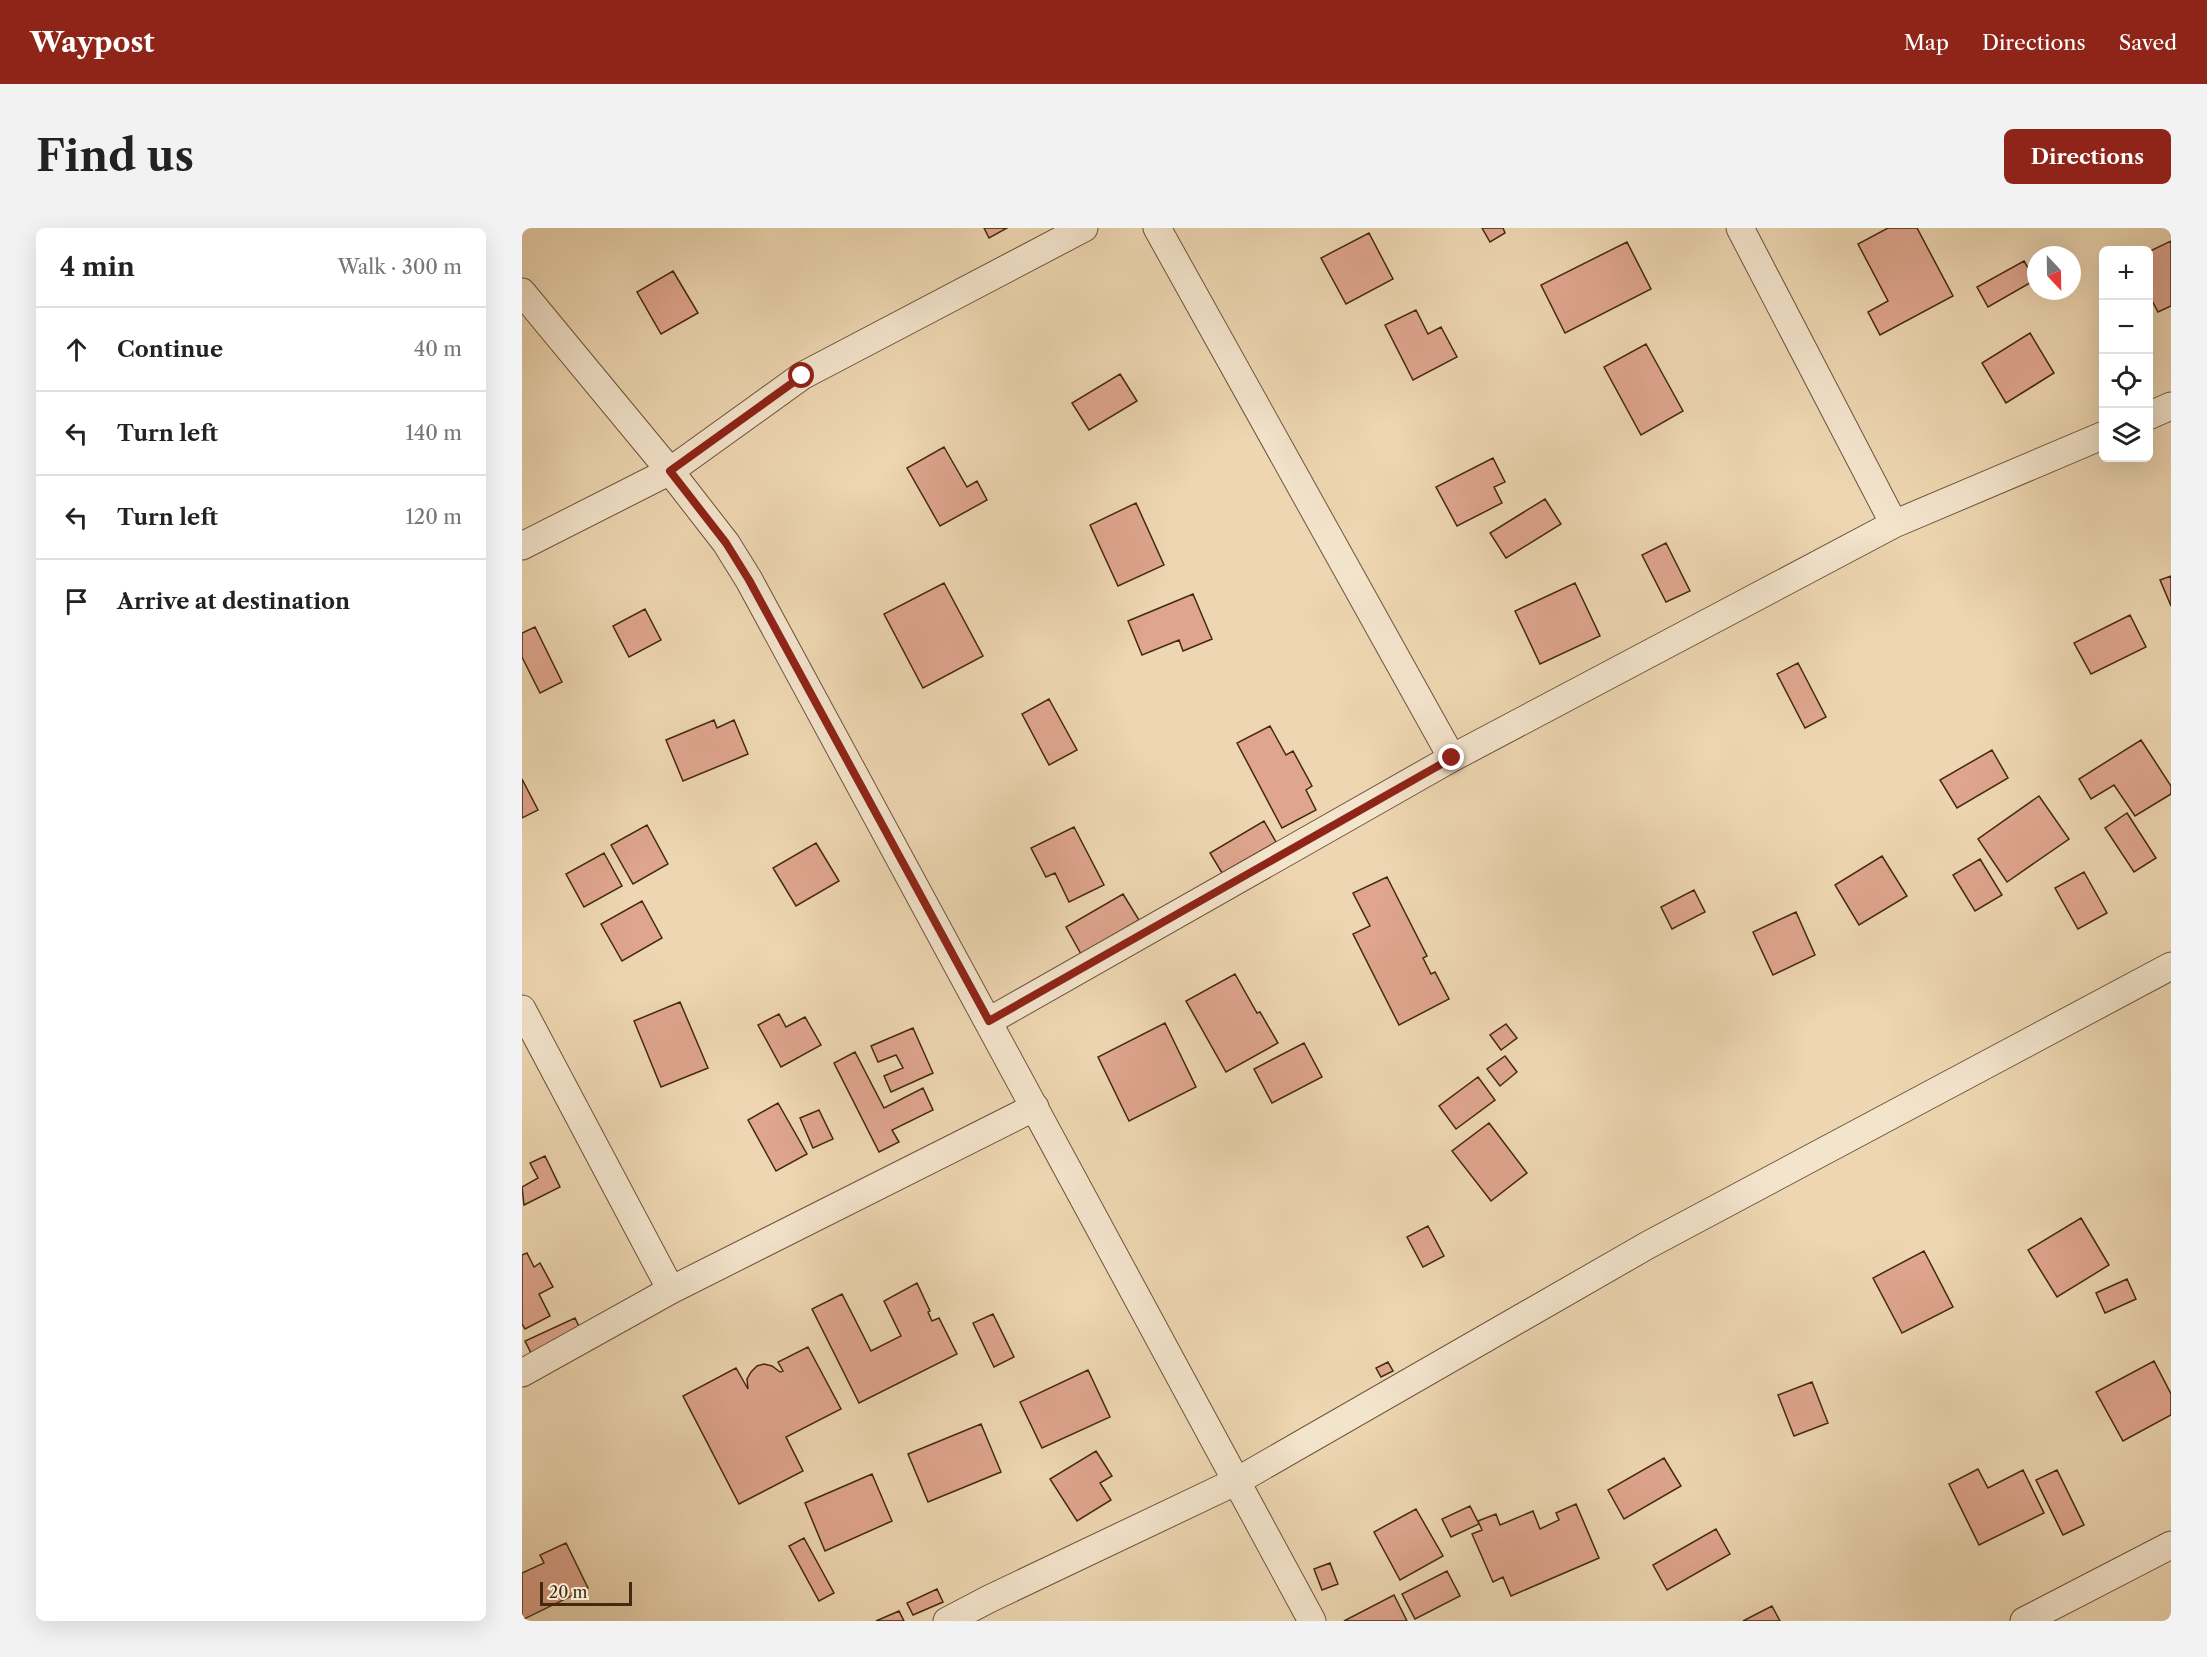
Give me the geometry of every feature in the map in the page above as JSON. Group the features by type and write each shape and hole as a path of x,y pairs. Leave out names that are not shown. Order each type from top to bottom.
{"street":[{"path":"522,546 670,471 802,376 1084,228"},
{"path":"1157,228 1452,758"},
{"path":"1740,228 1894,524"},
{"path":"522,292 670,471 726,543 749,580 1312,1621"},
{"path":"2153,414 2171,406"},
{"path":"989,1021 1452,758 1894,524 2099,437"},
{"path":"947,1621 1237,1481 1648,1245 2171,966"},
{"path":"522,1009 671,1290"},
{"path":"522,1373 671,1290 1035,1107"},
{"path":"2024,1621 2171,1545"}],"building":[{"path":"984,228 1007,228 989,238"},
{"path":"1482,228 1503,228 1505,233 1490,242"},
{"path":"1888,228 1917,228 1953,296 1880,335 1868,312 1888,301 1858,244"},
{"path":"1369,233 1393,279 1346,304 1321,258"},
{"path":"2171,241 2171,306 2158,312 2153,302 2153,250"},
{"path":"1627,242 1651,289 1565,333 1541,285"},
{"path":"2024,261 2027,266 2027,285 1988,307 1977,287"},
{"path":"673,271 698,313 661,334 637,292"},
{"path":"1416,310 1428,334 1441,327 1457,357 1413,380 1385,325"},
{"path":"2030,333 2054,373 2006,403 1982,363"},
{"path":"1646,344 1683,411 1641,435 1604,367"},
{"path":"1120,374 1137,401 1089,430 1072,403"},
{"path":"944,447 967,487 977,481 987,500 940,526 907,468"},
{"path":"1493,458 1505,482 1494,487 1502,503 1457,526 1436,487"},
{"path":"1545,499 1561,524 1506,558 1490,533"},
{"path":"1136,503 1164,565 1118,586 1090,525"},
{"path":"1666,543 1690,591 1666,602 1642,555"},
{"path":"2171,576 2171,606 2160,580"},
{"path":"944,583 983,656 923,688 884,614"},
{"path":"1575,583 1600,636 1540,664 1515,611"},
{"path":"1193,594 1212,639 1183,651 1179,640 1142,655 1128,621"},
{"path":"645,609 661,640 629,657 613,626"},
{"path":"2130,615 2146,647 2091,674 2074,643"},
{"path":"535,627 562,682 540,693 522,657 522,633"},
{"path":"1798,663 1826,717 1805,728 1777,674"},
{"path":"1049,699 1077,750 1049,765 1022,714"},
{"path":"714,720 717,728 734,720 748,754 683,781 666,740"},
{"path":"1270,726 1286,755 1293,751 1312,786 1306,790 1316,810 1282,828 1237,743"},
{"path":"2141,740 2171,786 2171,794 2135,816 2114,785 2091,799 2079,779"},
{"path":"1992,750 2008,778 1957,808 1940,780"},
{"path":"522,779 538,810 522,818"},
{"path":"2039,796 2069,839 2007,882 1978,839"},
{"path":"2127,813 2156,858 2134,872 2105,828"},
{"path":"1264,821 1276,842 1222,873 1210,853"},
{"path":"647,825 668,864 633,884 611,845"},
{"path":"1074,827 1104,885 1069,902 1055,873 1046,877 1031,848"},
{"path":"816,843 839,881 796,906 773,868"},
{"path":"604,853 622,886 584,907 566,874"},
{"path":"1882,856 1907,896 1859,925 1835,885"},
{"path":"1980,859 2002,895 1975,911 1953,875"},
{"path":"2084,872 2107,913 2078,929 2055,888"},
{"path":"1387,877 1427,956 1423,958 1431,974 1435,972 1449,999 1399,1025 1353,934 1370,926 1353,893"},
{"path":"1694,890 1705,912 1672,929 1661,907"},
{"path":"1123,894 1139,920 1081,954 1066,927"},
{"path":"642,901 662,938 622,961 601,924"},
{"path":"1796,912 1815,955 1773,975 1753,932"},
{"path":"1235,974 1257,1013 1260,1012 1278,1043 1226,1072 1186,1001"},
{"path":"680,1002 708,1068 661,1087 634,1021"},
{"path":"779,1014 786,1027 805,1017 821,1045 781,1067 758,1025"},
{"path":"1165,1023 1196,1087 1129,1121 1098,1057"},
{"path":"1506,1024 1517,1038 1501,1050 1490,1035"},
{"path":"913,1028 933,1073 891,1092 884,1076 903,1068 896,1055 878,1062 871,1046"},
{"path":"1304,1043 1322,1077 1272,1103 1254,1069"},
{"path":"855,1052 884,1108 923,1088 933,1110 892,1130 899,1142 879,1152 834,1063"},
{"path":"1505,1056 1517,1072 1500,1086 1487,1069"},
{"path":"1478,1077 1495,1100 1456,1129 1439,1106"},
{"path":"778,1103 807,1154 776,1171 748,1120"},
{"path":"819,1110 833,1139 813,1148 800,1118"},
{"path":"1489,1123 1527,1173 1491,1201 1452,1151"},
{"path":"545,1156 560,1187 524,1205 522,1187 538,1178 530,1163"},
{"path":"2081,1218 2109,1265 2057,1297 2028,1250"},
{"path":"1428,1226 1444,1256 1423,1267 1407,1237"},
{"path":"1924,1251 1953,1307 1902,1333 1873,1278"},
{"path":"527,1253 534,1267 540,1263 553,1287 539,1294 550,1316 525,1329 522,1324 522,1255"},
{"path":"2127,1279 2136,1299 2105,1313 2096,1293"},
{"path":"917,1283 930,1311 928,1312 932,1321 939,1318 957,1354 859,1403 812,1309 842,1294 871,1351 901,1336 884,1301"},
{"path":"993,1314 1014,1357 994,1367 973,1323"},
{"path":"575,1318 583,1335 534,1359 525,1341"},
{"path":"808,1347 841,1409 786,1437 803,1471 739,1504 683,1396 736,1368 748,1389 747,1379 757,1366 764,1364 780,1372 783,1371 778,1362"},
{"path":"2154,1361 2171,1394 2171,1415 2123,1441 2096,1392"},
{"path":"1388,1362 1393,1371 1381,1377 1376,1368"},
{"path":"1088,1370 1110,1417 1042,1448 1020,1402"},
{"path":"1812,1382 1828,1423 1794,1436 1778,1395"},
{"path":"981,1424 1001,1472 928,1502 908,1454"},
{"path":"1096,1451 1112,1476 1100,1483 1111,1500 1077,1521 1050,1479"},
{"path":"1664,1458 1681,1486 1624,1519 1608,1490"},
{"path":"1978,1469 1988,1488 2023,1470 2044,1513 1979,1545 1949,1484"},
{"path":"2057,1470 2084,1525 2063,1535 2036,1480"},
{"path":"872,1474 892,1521 825,1551 805,1503"},
{"path":"1576,1504 1599,1558 1511,1596 1503,1577 1493,1582 1472,1534 1482,1530 1478,1521 1496,1514 1500,1525 1533,1511 1540,1529 1559,1520 1556,1513"},
{"path":"1470,1506 1479,1524 1451,1537 1442,1519"},
{"path":"1416,1509 1443,1556 1400,1580 1374,1532"},
{"path":"1716,1529 1730,1554 1667,1590 1653,1565"},
{"path":"804,1538 834,1593 819,1601 789,1546"},
{"path":"566,1543 588,1588 522,1620 522,1573 544,1563 540,1555"},
{"path":"1330,1563 1338,1584 1322,1590 1314,1569"},
{"path":"1447,1571 1460,1596 1415,1619 1402,1594"},
{"path":"937,1589 943,1602 913,1615 907,1603"},
{"path":"1394,1595 1407,1621 1344,1621"},
{"path":"1772,1606 1780,1621 1743,1621"},
{"path":"899,1611 904,1621 876,1621"}],"route":[{"path":"802,376 670,471 726,543 749,580 989,1021 1452,758"}]}
